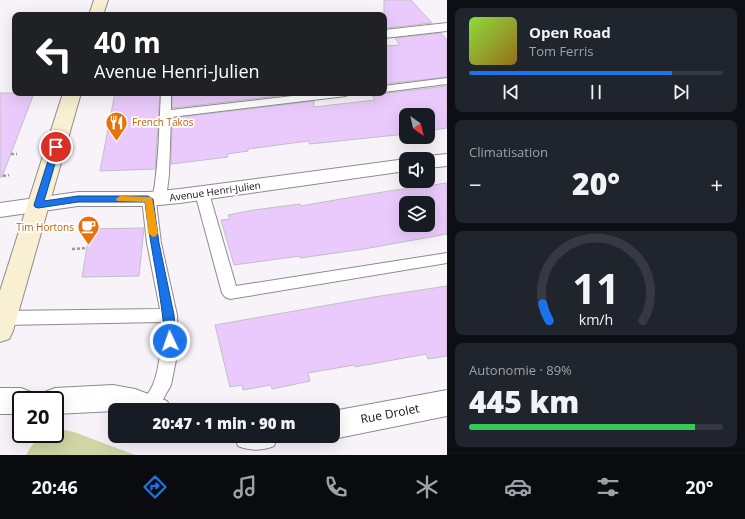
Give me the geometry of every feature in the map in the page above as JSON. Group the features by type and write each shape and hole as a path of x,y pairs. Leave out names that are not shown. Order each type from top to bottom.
{"main road":[{"path":"97,12 101,0"},
{"path":"2,324 71,96"}],"street":[{"path":"387,34 447,27"},
{"path":"435,161 447,160"},
{"name":"Avenue Henri-Julien","path":"0,210 78,199 154,198 202,193 399,166"},
{"path":"64,401 113,398 125,399 137,403"},
{"path":"0,401 12,401"},
{"name":"Rue Drolet","path":"340,424 447,403"}],"lane":[{"path":"387,89 447,81"},
{"path":"155,403 168,365 170,350 169,315 154,243 154,198 163,175 166,96"},
{"path":"164,114 320,96"},
{"path":"202,193 230,293 447,258"},
{"path":"2,324 169,315"}],"path":[{"path":"11,154 17,154"},
{"path":"3,176 9,175"},
{"path":"72,249 87,248"}],"green space":[{"path":"64,430 74,432 135,455 26,455 35,443 64,443"}],"building":[{"path":"384,0 411,0 432,23 387,28 387,12 384,12"},
{"path":"441,33 447,40 447,77 387,84 387,46 400,45 395,38"},
{"path":"447,86 447,128 435,130 435,108 399,108 399,135 310,144 308,141 248,149 248,151 227,154 228,157 171,164 172,118 314,101 314,107 375,100 373,96 387,96 387,93"},
{"path":"0,93 12,93 12,96 33,96 2,177 0,177"},
{"path":"114,96 160,96 155,169 100,171"},
{"path":"172,96 278,96 172,108"},
{"path":"447,183 447,234 364,249 234,265 221,220 230,219 228,215 254,210 300,204 300,206 411,188 435,188 435,185"},
{"path":"144,228 139,276 82,277 90,229"},
{"path":"447,286 447,356 428,359 426,354 355,367 354,365 308,373 310,381 272,389 271,385 243,390 242,385 230,387 215,325 374,297"}],"slow traffic":[{"path":"120,199 148,199 153,233"}],"place":[{"name":"French Takos","path":"116,142"},
{"name":"Tim Hortons","path":"89,246"}],"route":[{"path":"56,147 38,205 78,199 148,199 154,243 169,315 170,341"}]}
